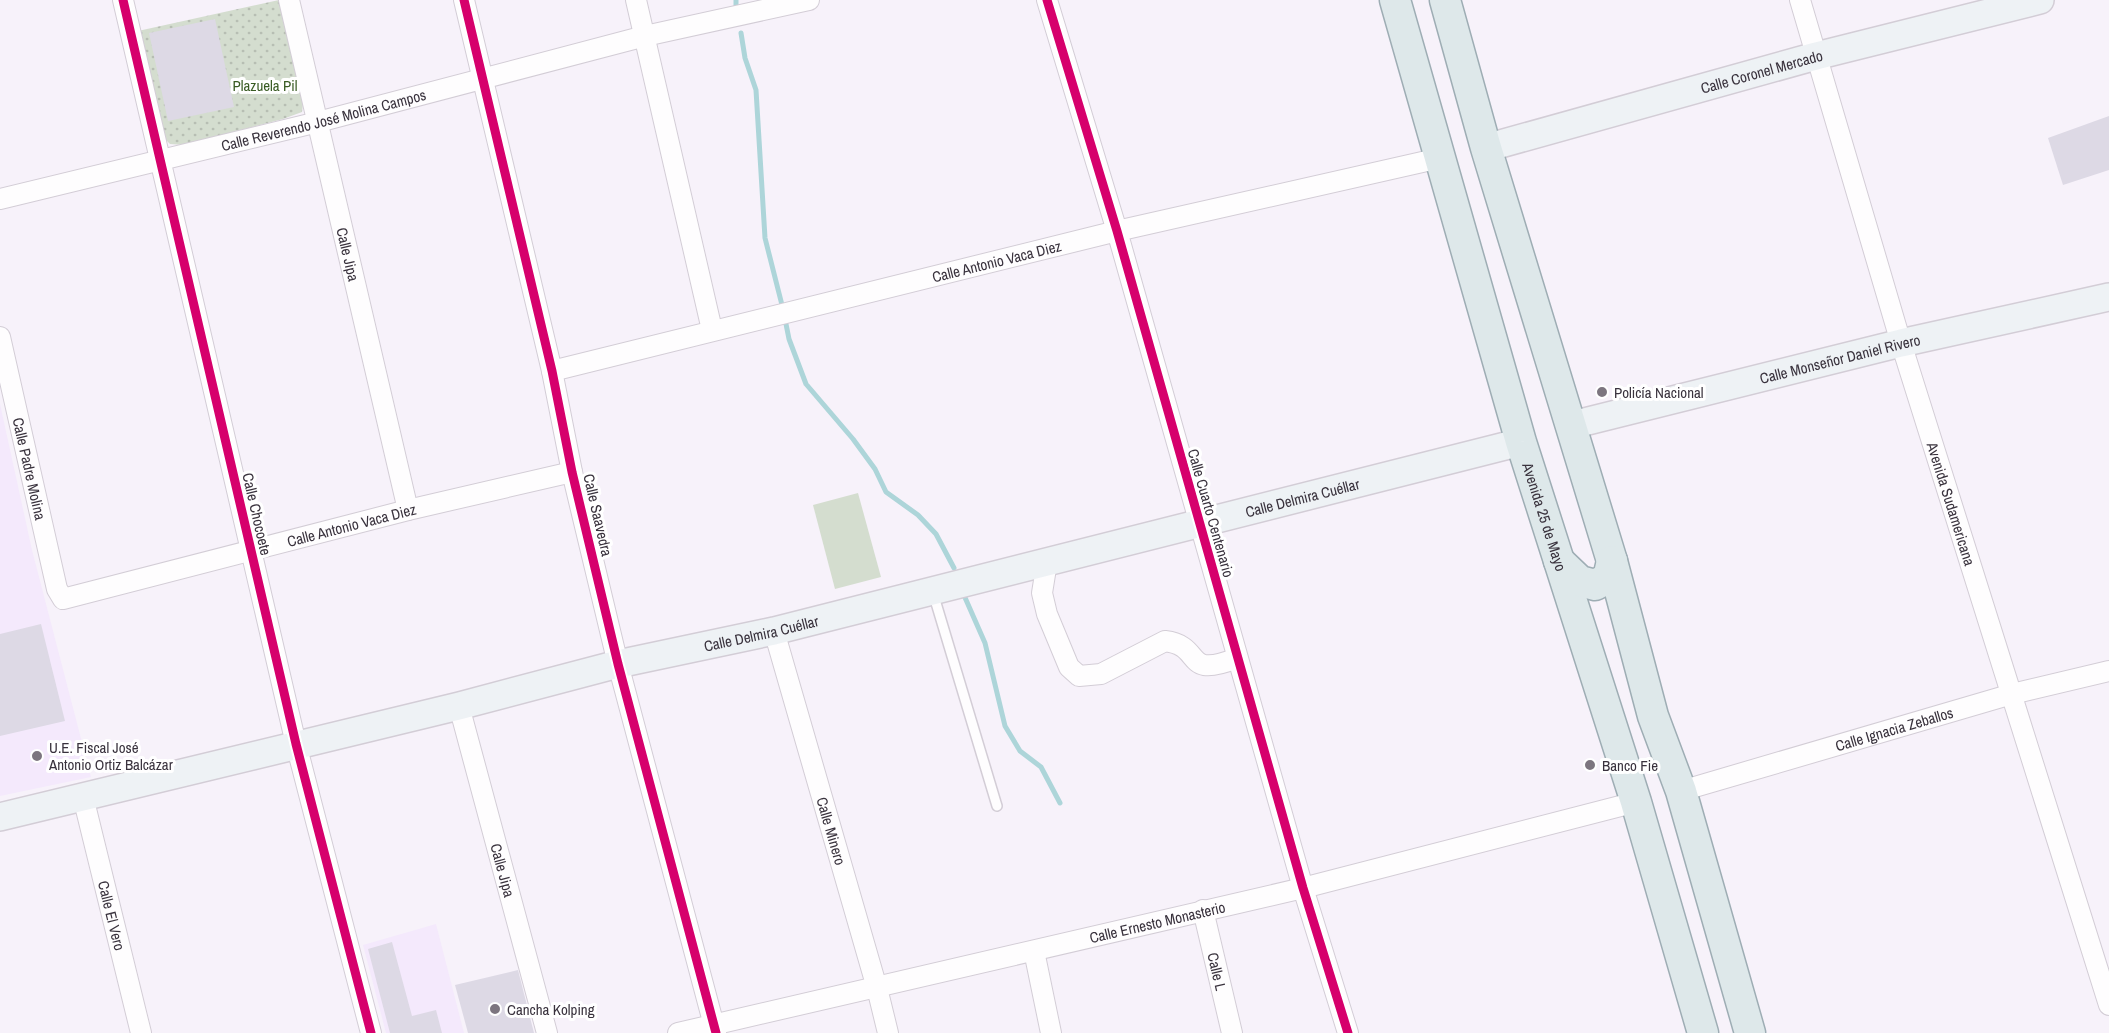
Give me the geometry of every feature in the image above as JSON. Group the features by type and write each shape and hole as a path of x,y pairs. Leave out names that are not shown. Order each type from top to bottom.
{"main road":[{"name":"Avenida 25 de Mayo","path":"1395,0 1521,441 1636,802 1702,1033"},
{"name":"Calle Coronel Mercado","path":"1486,148 1816,56 2040,0"},
{"path":"1404,29 1413,16 1426,9 1448,13 1486,148 1612,561 1653,716 1681,791 1750,1033"},
{"name":"Calle Monseñor Daniel Rivero","path":"1572,425 1901,343 2109,297"},
{"name":"Calle Delmira Cuéllar","path":"0,817 459,706 618,664 774,632 1521,441"},
{"path":"1559,561 1580,581 1595,585 1608,578 1612,561"},
{"path":"1589,654 1593,640 1600,632 1608,633 1616,639 1626,658 1640,700 1653,716"}],"street":[{"name":"Calle Chocoete","path":"123,0 296,744 371,1033"},
{"name":"Calle Jipa","path":"289,0 408,510"},
{"name":"Calle Saavedra","path":"464,0 552,370 572,472 618,664 715,1029"},
{"path":"636,0 712,330"},
{"name":"Calle Reverendo José Molina Campos","path":"0,199 318,122 645,36 809,0"},
{"name":"Calle Cuarto Centenario","path":"1047,0 1117,231 1303,888 1348,1033"},
{"name":"Avenida Sudamericana","path":"1800,0 1901,343 2109,1005"},
{"name":"Calle Antonio Vaca Diez","path":"552,370 1117,231 1440,158"},
{"name":"Calle Padre Molina","path":"0,337 57,589 63,599"},
{"name":"Calle Antonio Vaca Diez","path":"63,599 408,510 572,472"},
{"path":"1047,562 1042,593 1047,614 1069,667 1079,676 1101,674 1165,641 1176,642 1190,652 1197,663 1205,667 1217,666 1237,658"},
{"name":"Calle Minero","path":"774,632 888,1033"},
{"name":"Calle Ignacia Zeballos","path":"1681,791 2012,694 2109,671"},
{"name":"Calle Jipa","path":"459,706 547,1033"},
{"name":"Calle El Vero","path":"83,797 141,1033"},
{"name":"Calle Ernesto Monasterio","path":"678,1033 715,1029 877,988 1303,888 1636,802"},
{"name":"Calle L","path":"1203,910 1232,1033"},
{"path":"1034,951 1051,1033"}],"lane":[{"path":"933,591 997,806"}],"shaded area":[{"path":"0,404 32,550 91,777 0,796"},
{"path":"436,924 464,1033 386,1033 363,945"}],"green space":[{"name":"Plazuela Pil","path":"279,0 304,95 302,112 184,145 170,144 165,139 138,31"},
{"path":"858,493 881,577 835,589 813,505"}],"building":[{"path":"215,19 234,107 168,121 149,33"},
{"path":"2109,116 2109,170 2063,185 2048,138"},
{"path":"41,624 65,721 0,736 0,634"},
{"path":"392,942 412,1016 436,1010 442,1033 390,1033 368,949"},
{"name":"Cancha Kolping","path":"518,970 534,1033 468,1033 455,985"}],"waterway":[{"path":"736,0 736,5"},
{"path":"741,33 745,58 756,90 765,238 782,305"},
{"path":"786,324 789,339 806,384 853,439 875,469 886,492 918,515 936,534 954,568"},
{"path":"963,593 985,643 1005,726 1020,751 1041,767 1060,803"}],"cycle path":[{"path":"123,0 296,744 371,1033"},
{"path":"464,0 552,371 572,472 618,664 716,1033"},
{"path":"1047,0 1117,231 1303,888 1348,1033"}],"place":[{"name":"Policía Nacional","path":"1602,392"},
{"name":"U.E. Fiscal José Antonio Ortiz Balcázar","path":"37,756"},
{"name":"Banco Fie","path":"1590,765"},
{"name":"Cancha Kolping","path":"495,1009"}]}
